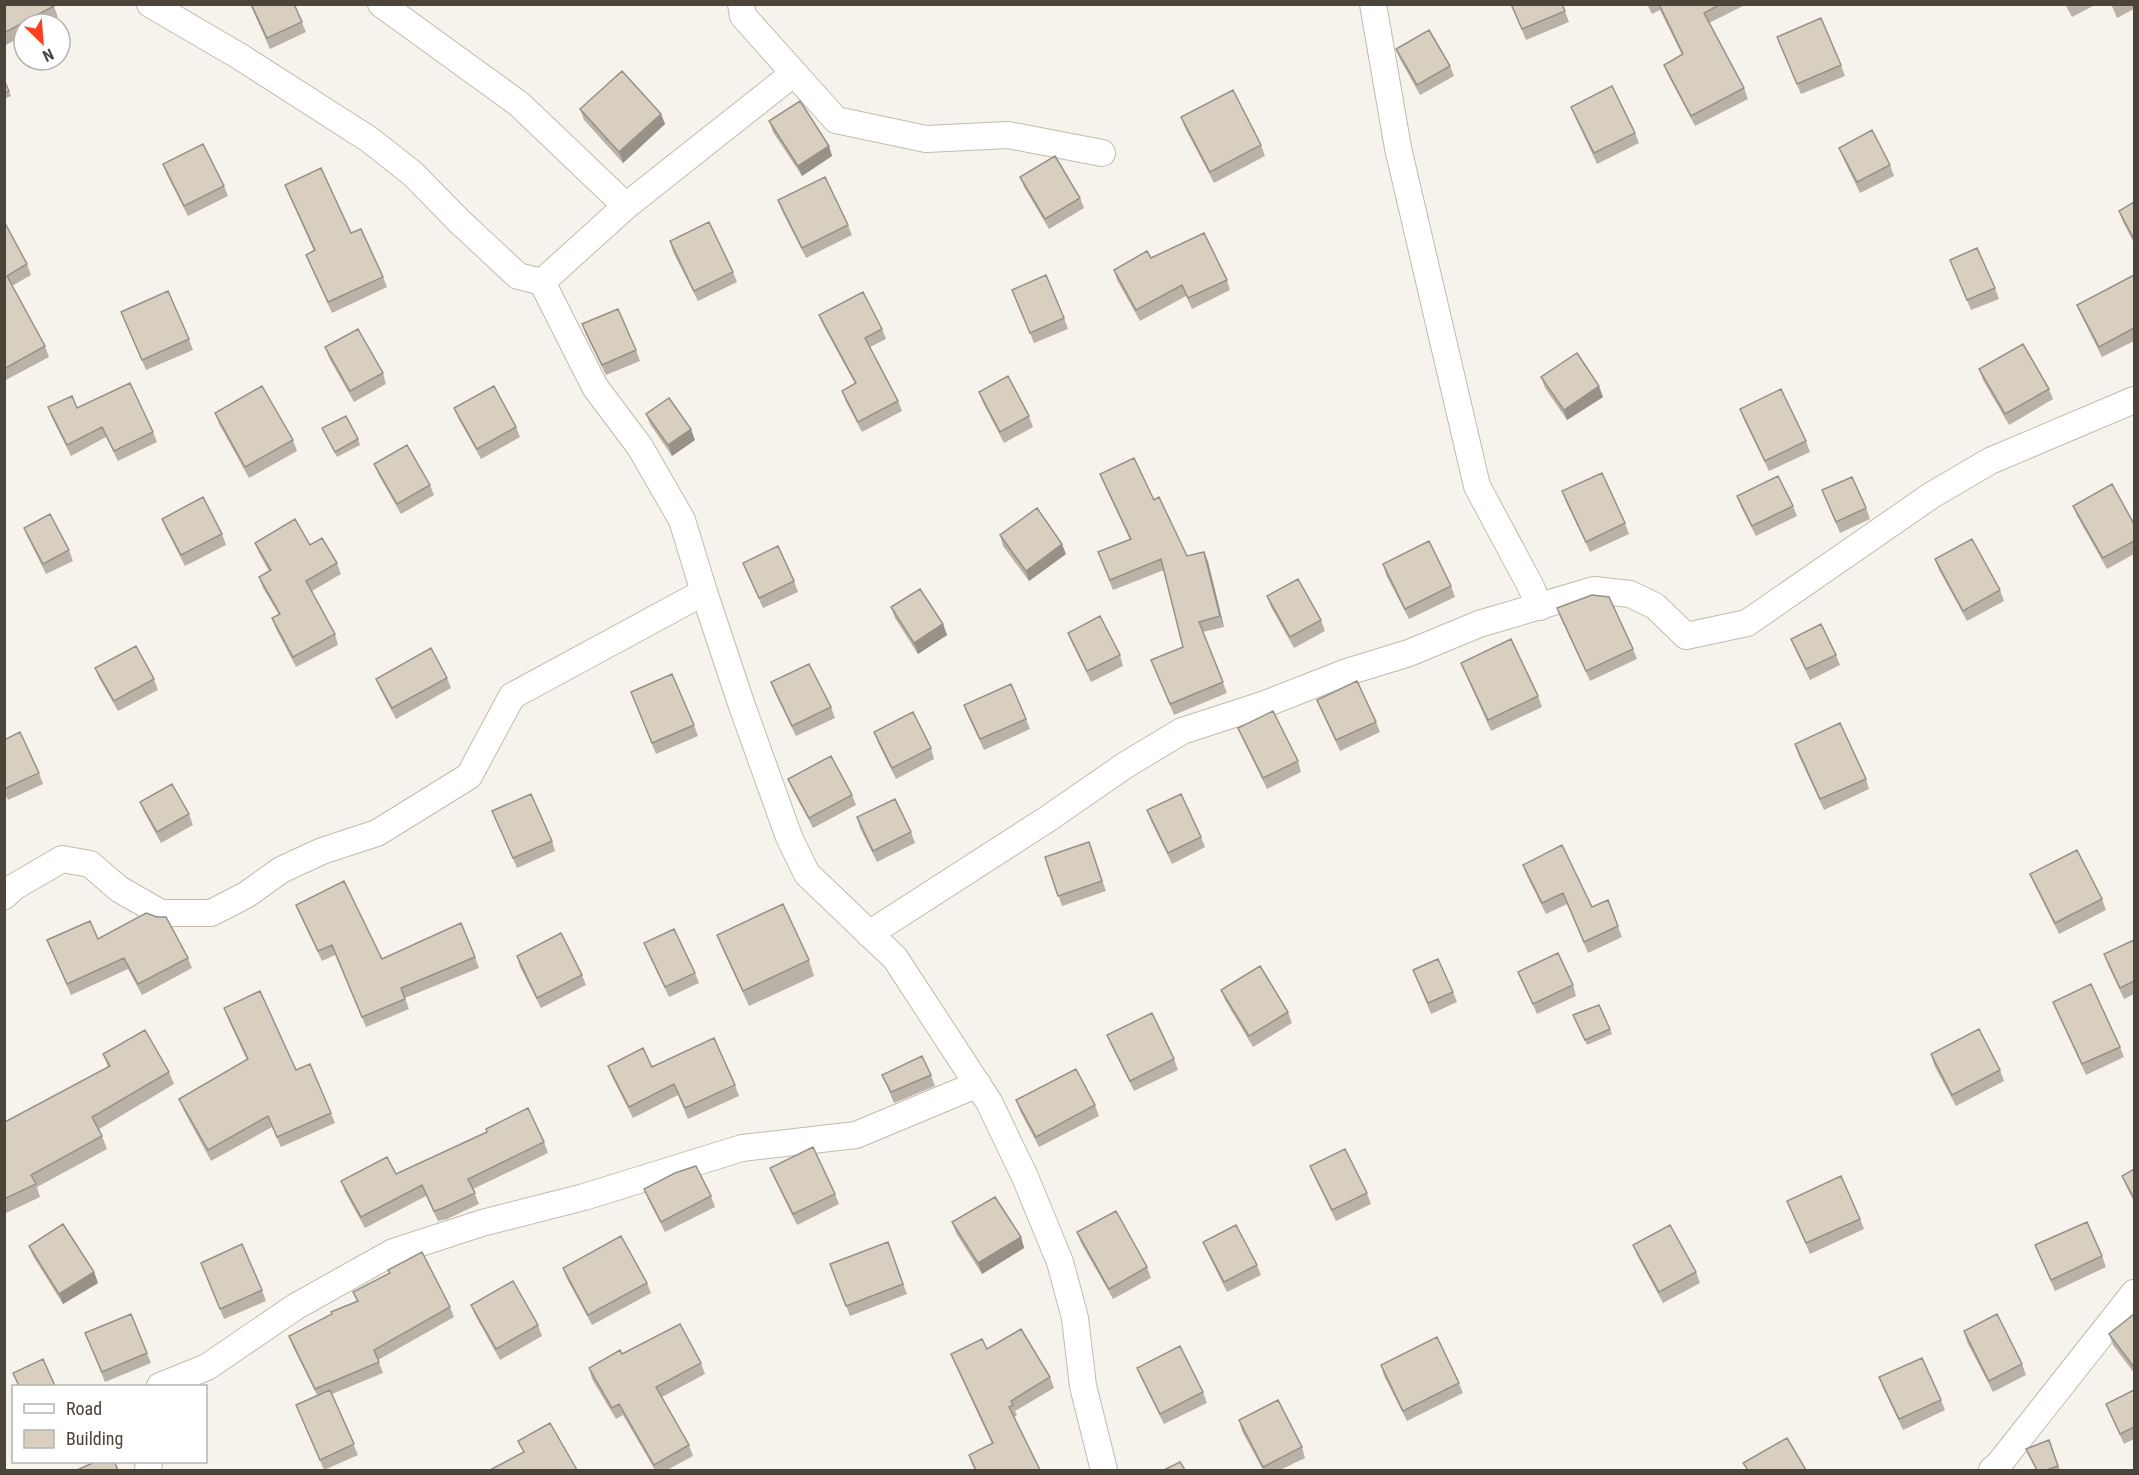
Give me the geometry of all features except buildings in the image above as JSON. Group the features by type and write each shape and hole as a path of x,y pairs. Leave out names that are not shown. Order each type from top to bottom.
{"street":[{"path":"150,4 239,56 370,140 413,174 518,276 542,282 595,387 640,447 682,520 742,706 794,846 807,874 895,958 989,1102 1025,1177 1060,1262 1074,1318 1083,1386 1104,1470"},
{"path":"381,4 519,104 626,206"},
{"path":"741,4 743,16 836,120 926,139 1008,135 1102,153"},
{"path":"1373,4 1398,148 1476,486 1540,607"},
{"path":"542,282 626,206 794,74"},
{"path":"869,934 1050,818 1124,766 1182,731 1265,704 1344,673 1409,653 1479,624 1594,590 1630,594 1655,606 1686,636 1747,623 1932,495 1990,461 2134,400"},
{"path":"4,896 14,887 62,859 90,864 120,889 161,913 211,913 246,895 281,870 322,851 377,833 470,776 512,696 704,592"},
{"path":"162,1385 207,1367 296,1307 393,1252 482,1223 584,1197 742,1148 856,1135 978,1084"},
{"path":"1997,1468 2134,1293"}]}
